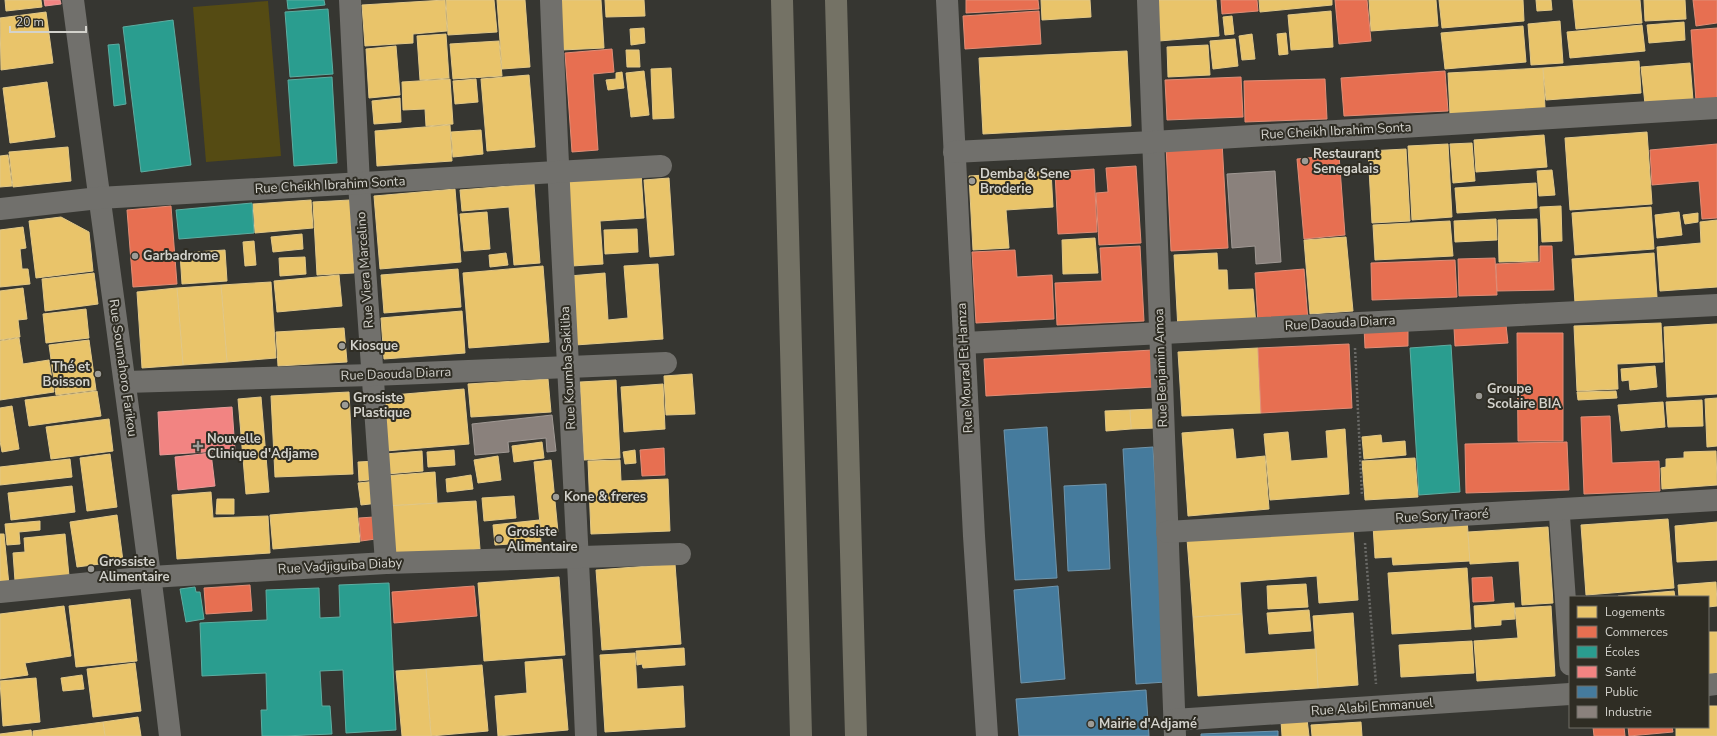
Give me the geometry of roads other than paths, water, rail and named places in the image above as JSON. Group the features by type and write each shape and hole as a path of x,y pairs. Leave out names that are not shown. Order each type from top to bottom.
{"highway":[{"path":"782,0 801,736"},
{"path":"836,0 856,736"}],"street":[{"name":"Rue Soumahoro Farikou","path":"73,0 151,577 170,736"},
{"name":"Rue Viera Marcelino","path":"350,0 359,184 386,563"},
{"name":"Rue Koumba Sakiliba","path":"551,0 557,171 578,556 586,736"},
{"name":"Rue Mourad Et Hamza","path":"946,0 987,736"},
{"name":"Rue Benjamin Amoa","path":"1148,0 1159,332 1175,728"},
{"name":"Rue Cheikh Ibrahim Sonta","path":"954,152 1153,142 1717,108"},
{"name":"Rue Cheikh Ibrahim Sonta","path":"0,209 99,198 661,166"},
{"name":"Rue Daouda Diarra","path":"964,343 1717,305"},
{"name":"Rue Daouda Diarra","path":"125,382 372,375 666,363"},
{"name":"Rue Sory Traoré","path":"1167,532 1717,500"},
{"path":"1559,509 1569,651"},
{"name":"Rue Vadjiguiba Diaby","path":"0,592 151,577 386,563 680,554"},
{"name":"Rue Alabi Emmanuel","path":"1175,728 1569,694"}],"place":[{"name":"Restaurant Senegalais","path":"1305,161"},
{"name":"Demba & Sene Broderie","path":"972,181"},
{"name":"Garbadrome","path":"135,256"},
{"name":"Kiosque","path":"342,346"},
{"name":"Thé et Boisson","path":"98,374"},
{"name":"Groupe Scolaire BIA","path":"1479,396"},
{"name":"Grosiste Plastique","path":"345,405"},
{"name":"Nouvelle Clinique d'Adjame","path":"198,446"},
{"name":"Kone & freres","path":"556,497"},
{"name":"Grosiste Alimentaire","path":"499,539"},
{"name":"Grossiste Alimentaire","path":"91,569"},
{"name":"Mairie d'Adjamé","path":"1091,724"}]}
